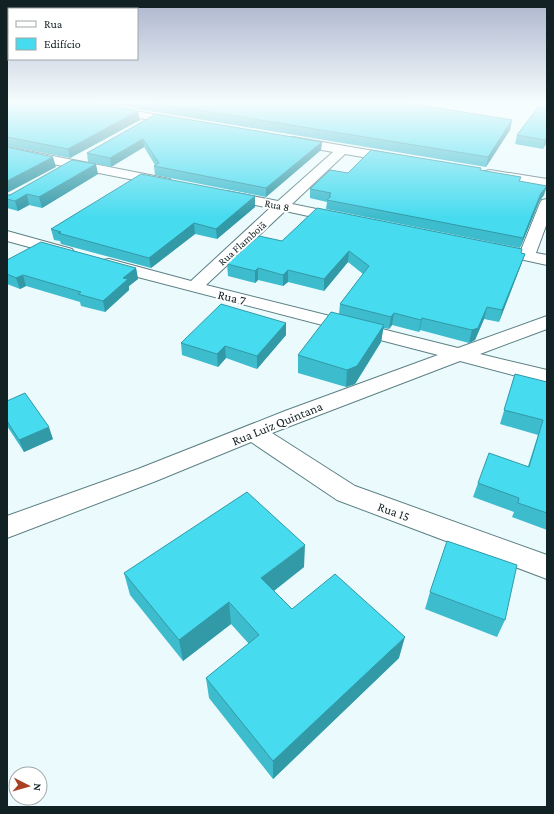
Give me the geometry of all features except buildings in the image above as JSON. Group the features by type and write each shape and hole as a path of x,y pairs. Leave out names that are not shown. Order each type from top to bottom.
{"street":[{"path":"291,141 405,160"},
{"name":"Rua Flamboiã","path":"194,287 342,150"},
{"path":"7,151 175,184"},
{"path":"54,175 88,157"},
{"path":"476,172 547,183"},
{"name":"Rua 8","path":"213,192 351,220"},
{"path":"527,255 547,203"},
{"name":"Rua 7","path":"7,236 194,287 458,355"},
{"path":"481,246 547,260"},
{"name":"Rua Luiz Quintana","path":"7,527 147,475 253,432 547,322"},
{"path":"458,355 547,377"},
{"name":"Rua 15","path":"253,432 346,494 547,567"}]}
